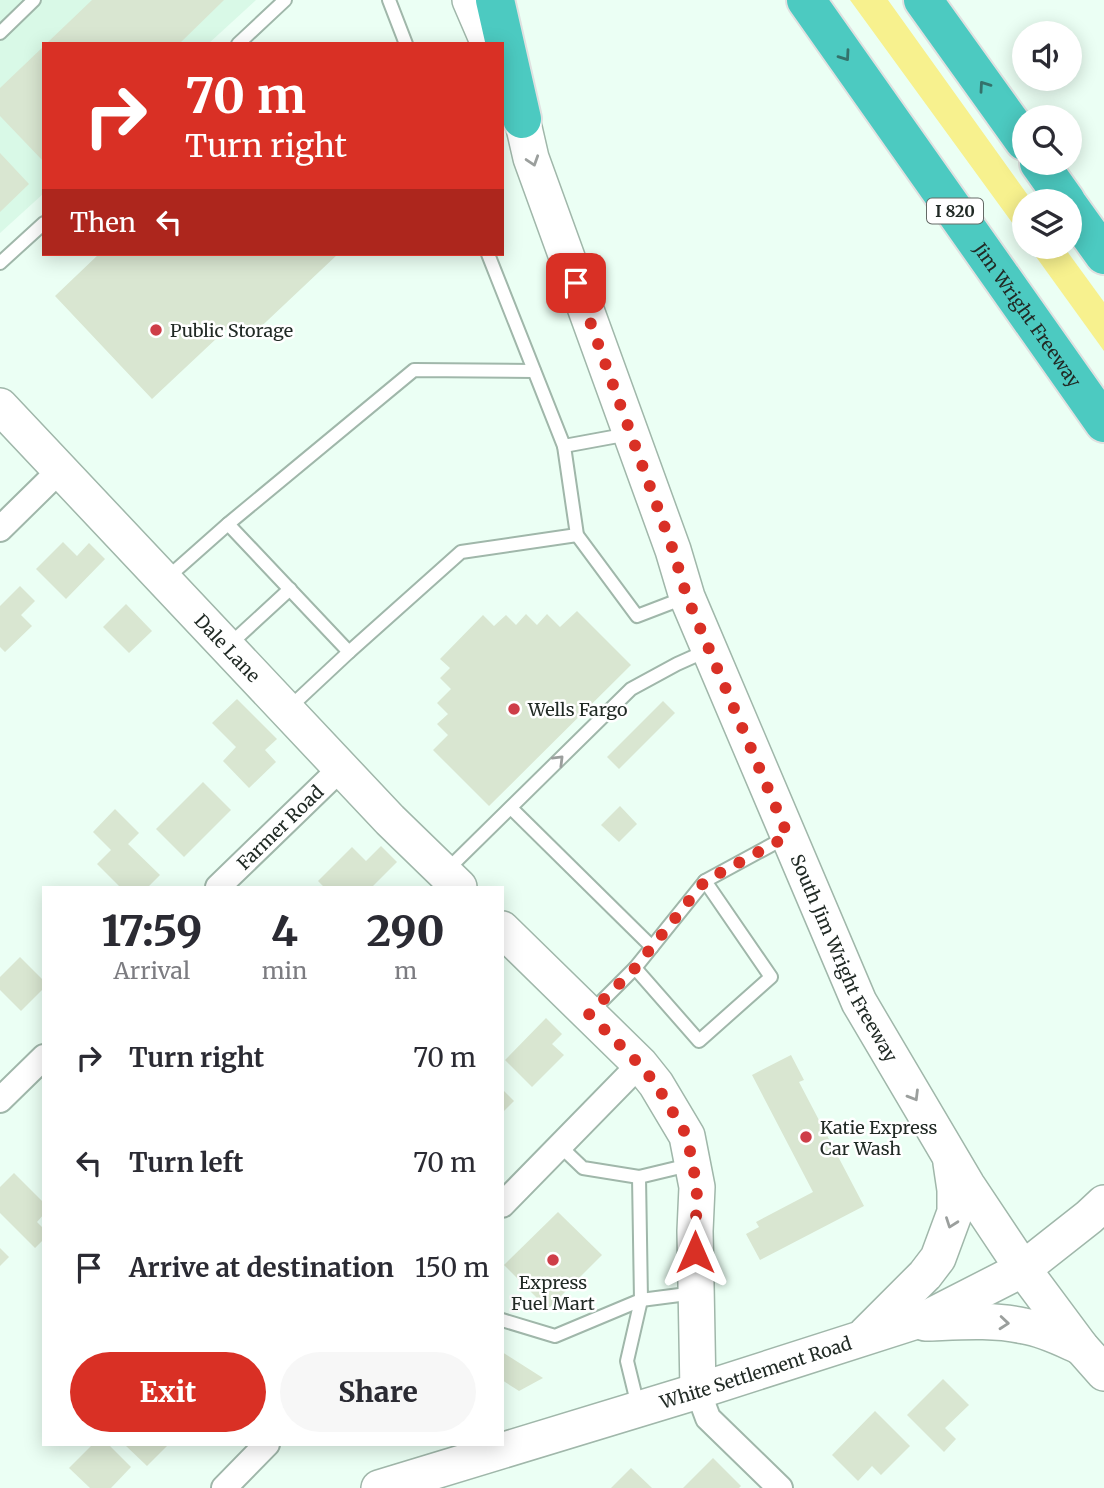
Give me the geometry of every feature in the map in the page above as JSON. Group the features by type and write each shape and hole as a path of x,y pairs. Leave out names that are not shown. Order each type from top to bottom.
{"highway":[{"path":"495,0 522,119"},
{"name":"Jim Wright Freeway","path":"806,0 1104,423"},
{"path":"923,0 1012,125"},
{"path":"1082,224 1104,255"}],"main road":[{"path":"470,0 488,42"},
{"name":"South Jim Wright Freeway","path":"504,78 522,119 531,158 673,550 687,597 859,1002 967,1185 1023,1269 1081,1347 1104,1373"},
{"name":"Dale Lane","path":"0,406 390,820 451,880"},
{"path":"504,931 640,1065 656,1084 687,1136 697,1187 695,1231 698,1391"},
{"path":"862,1339 925,1275 938,1258 955,1212 950,1156"},
{"name":"White Settlement Road","path":"504,1445 698,1391 929,1317 1023,1269 1104,1203"},
{"path":"911,1323 967,1321 1026,1326 1081,1347"},
{"name":"White Settlement Road","path":"379,1488 427,1481 488,1449"}],"street":[{"path":"0,529 60,470"},
{"name":"Farmer Road","path":"219,886 341,768"},
{"path":"0,1100 42,1060"},
{"path":"504,1203 640,1065"},
{"path":"698,1391 708,1418 780,1488"},
{"path":"224,1488 265,1446"}],"lane":[{"path":"0,33 34,0"},
{"path":"240,42 285,0"},
{"path":"389,0 405,42"},
{"path":"0,264 42,225"},
{"path":"489,256 564,446 578,535 637,616 687,597"},
{"path":"164,581 228,524 414,370 534,371"},
{"path":"564,446 631,434"},
{"path":"228,524 349,652"},
{"path":"286,710 461,552 578,535"},
{"path":"227,647 290,589"},
{"path":"451,880 511,808 631,689 709,650"},
{"path":"511,808 652,947"},
{"path":"589,1014 635,968 705,881 788,836"},
{"path":"635,968 699,1041 771,977 705,881"},
{"path":"560,1146 583,1168 639,1177 693,1164"},
{"path":"638,1409 627,1361 641,1300 639,1177"},
{"path":"504,1321 555,1336 641,1300 696,1293"}],"shaded area":[{"path":"0,0 256,0 210,42 42,42 42,195 0,233"},
{"path":"850,0 888,0 1023,189 1012,189 1012,223"},
{"path":"1038,259 1073,259 1104,302 1104,351"}],"building":[{"path":"92,0 224,0 181,42 48,42"},
{"path":"42,48 42,160 0,116 0,88"},
{"path":"0,153 29,184 0,212"},
{"name":"Public Storage","path":"97,256 336,256 249,338 234,322 152,399 55,296"},
{"path":"63,542 77,556 89,543 105,559 66,599 36,569"},
{"path":"20,586 35,601 21,615 32,626 5,652 0,647 0,606"},
{"path":"126,604 152,631 129,653 103,627"},
{"name":"Wells Fargo","path":"577,611 631,665 489,806 433,750 448,735 437,724 448,714 437,703 451,689 440,678 450,668 440,659 483,615 494,626 506,615 516,625 526,614 537,625 547,614 560,627"},
{"path":"237,699 277,739 265,750 276,762 249,788 223,761 236,747 212,723"},
{"path":"663,701 675,713 619,769 607,757"},
{"path":"203,782 231,810 184,857 156,829"},
{"path":"620,806 637,824 619,842 601,825"},
{"path":"115,809 139,833 128,844 160,875 149,886 119,886 97,864 111,850 93,832"},
{"path":"381,846 397,862 373,886 323,886 318,881 352,847 366,861"},
{"path":"20,957 42,979 42,990 21,1011 0,990 0,977"},
{"path":"546,1018 562,1034 552,1044 564,1055 532,1087 505,1060"},
{"name":"Katie Express Car Wash","path":"791,1055 804,1080 799,1082 864,1206 760,1260 746,1234 759,1227 756,1222 813,1192 752,1075"},
{"path":"504,1091 514,1101 504,1111"},
{"path":"14,1173 42,1201 42,1216 37,1222 42,1227 42,1241 35,1248 0,1213 0,1187"},
{"name":"Express Fuel Mart","path":"558,1212 602,1255 548,1309 504,1265"},
{"path":"0,1248 9,1257 0,1266"},
{"path":"504,1353 543,1378 519,1391 504,1381"},
{"path":"943,1379 969,1405 945,1428 956,1439 944,1452 907,1415"},
{"path":"875,1411 910,1446 881,1475 872,1466 858,1481 832,1455"},
{"path":"91,1446 110,1446 131,1467 111,1488 90,1488 69,1468"},
{"path":"126,1446 167,1446 147,1466"},
{"path":"713,1458 741,1486 739,1488 683,1488"},
{"path":"631,1468 652,1488 611,1488"}],"place":[{"name":"Public Storage","path":"156,330"},
{"name":"Wells Fargo","path":"514,709"},
{"name":"Katie Express Car Wash","path":"806,1137"},
{"name":"Express Fuel Mart","path":"553,1260"}],"route":[{"path":"576,283 673,550 687,597 788,836 705,881 635,968 589,1014 656,1084 687,1136 697,1187 695,1252"}]}
